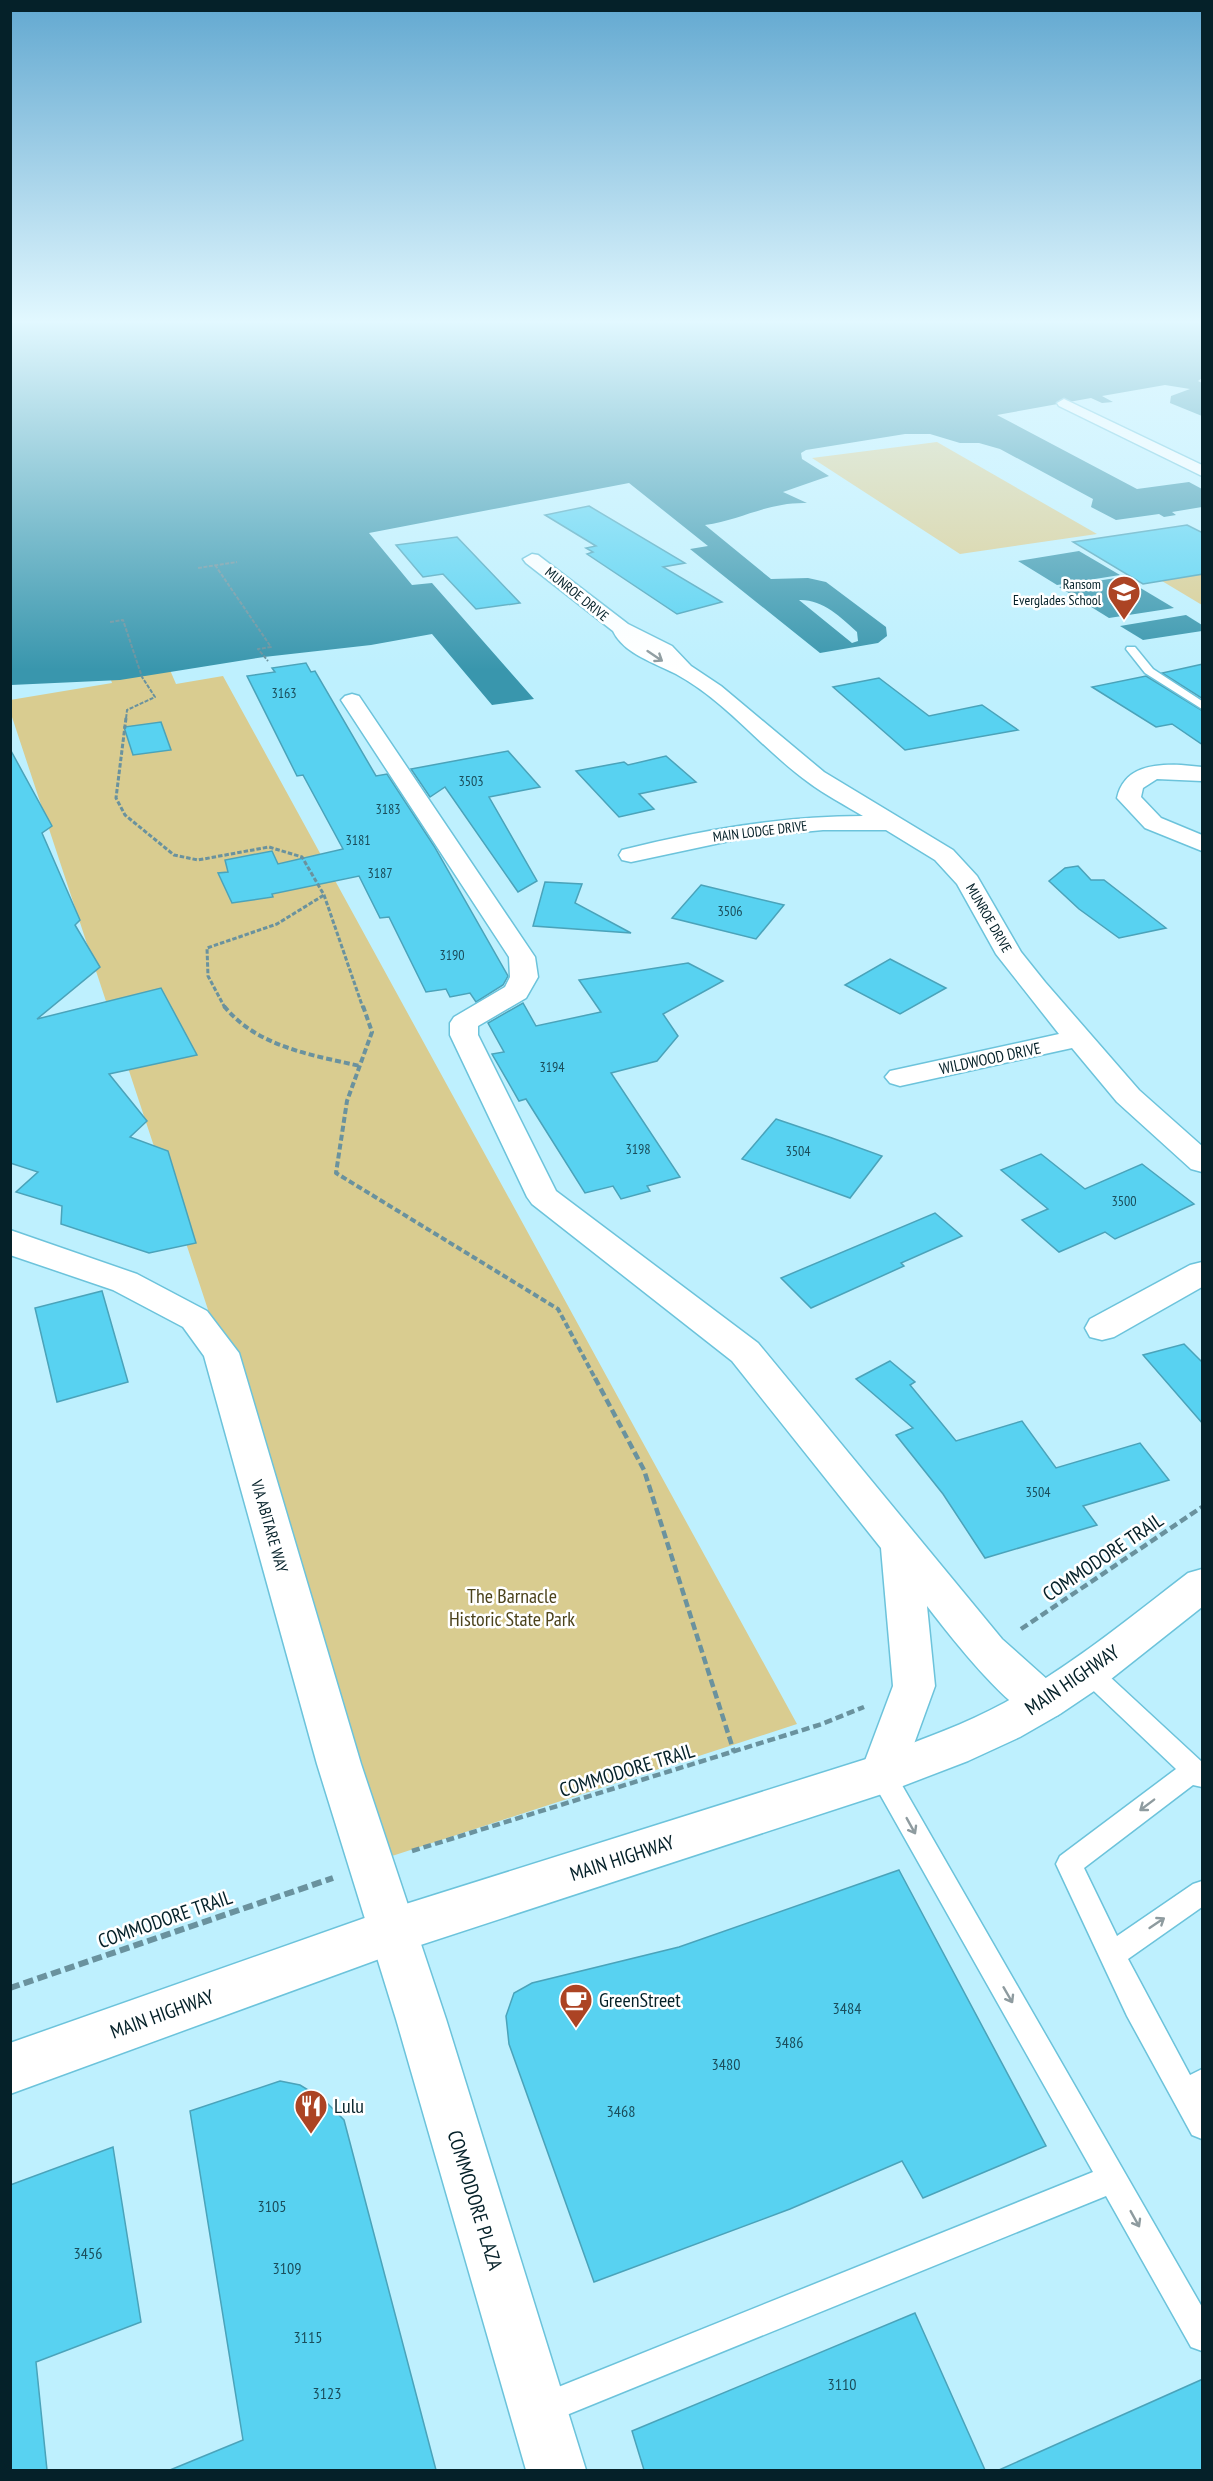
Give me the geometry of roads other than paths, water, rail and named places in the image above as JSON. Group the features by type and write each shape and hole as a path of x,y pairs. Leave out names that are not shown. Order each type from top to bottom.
{"street":[{"path":"1137,439 1203,471"},
{"name":"MUNROE DRIVE","path":"532,559 591,608 679,661 684,670 749,718 816,777 944,855 959,868 1021,970 1128,1096 1203,1162"},
{"path":"352,700 522,957 524,977 516,992 464,1023 464,1035 543,1197 745,1352 987,1651 1043,1702"},
{"path":"1203,774 1161,772 1135,781 1129,789 1129,798 1153,823 1203,844"},
{"name":"MAIN LODGE DRIVE","path":"631,855 748,830 823,823 892,823"},
{"name":"WILDWOOD DRIVE","path":"900,1077 1080,1038"},
{"name":"VIA ABITARE WAY","path":"10,1241 18,1246 124,1282 145,1292 195,1319 221,1353 339,1764 393,1931"},
{"path":"1102,1328 1203,1273"},
{"path":"882,1774 914,1686 900,1544"},
{"name":"MAIN HIGHWAY","path":"10,2069 393,1931 882,1774 992,1730 1043,1702 1203,1585"},
{"name":"COMMODORE PLAZA","path":"393,1931 556,2470"}],"lane":[{"path":"1131,649 1149,671 1203,706"},
{"path":"1088,1671 1198,1774 1069,1864 1137,2007 1194,2088 1203,2125"},
{"path":"882,1774 1203,2336"},
{"path":"1112,1954 1203,1893"},
{"path":"538,2410 1113,2179"}],"water":[{"path":"11,439 875,439 806,450 801,453 802,459 829,476 783,492 807,503 779,505 705,525 771,579 808,578 826,582 886,627 887,636 878,643 820,653 690,549 708,546 629,483 369,533 412,585 432,583 534,699 492,705 432,634 371,645 264,657 120,680 11,685","holes":["799,600 816,602 838,615 857,632 858,641 852,643"]},
{"path":"946,439 1042,439 1137,489 1189,482 1202,489 1202,507 1172,512 1176,515 1164,517 1159,514 1116,520 1091,507 1093,499 1000,449 979,443 960,443"},
{"path":"1079,551 1120,575 1057,585 1018,561"},
{"path":"1122,577 1174,608 1109,618 1059,587"},
{"path":"1186,615 1202,625 1202,631 1143,640 1120,626"}],"place":[{"name":"Ransom Everglades School","path":"1124,621"},
{"name":"GreenStreet","path":"576,2029"},
{"name":"Lulu","path":"311,2135"}],"park label":[{"name":"The Barnacle Historic State Park","path":"512,1608"}]}
